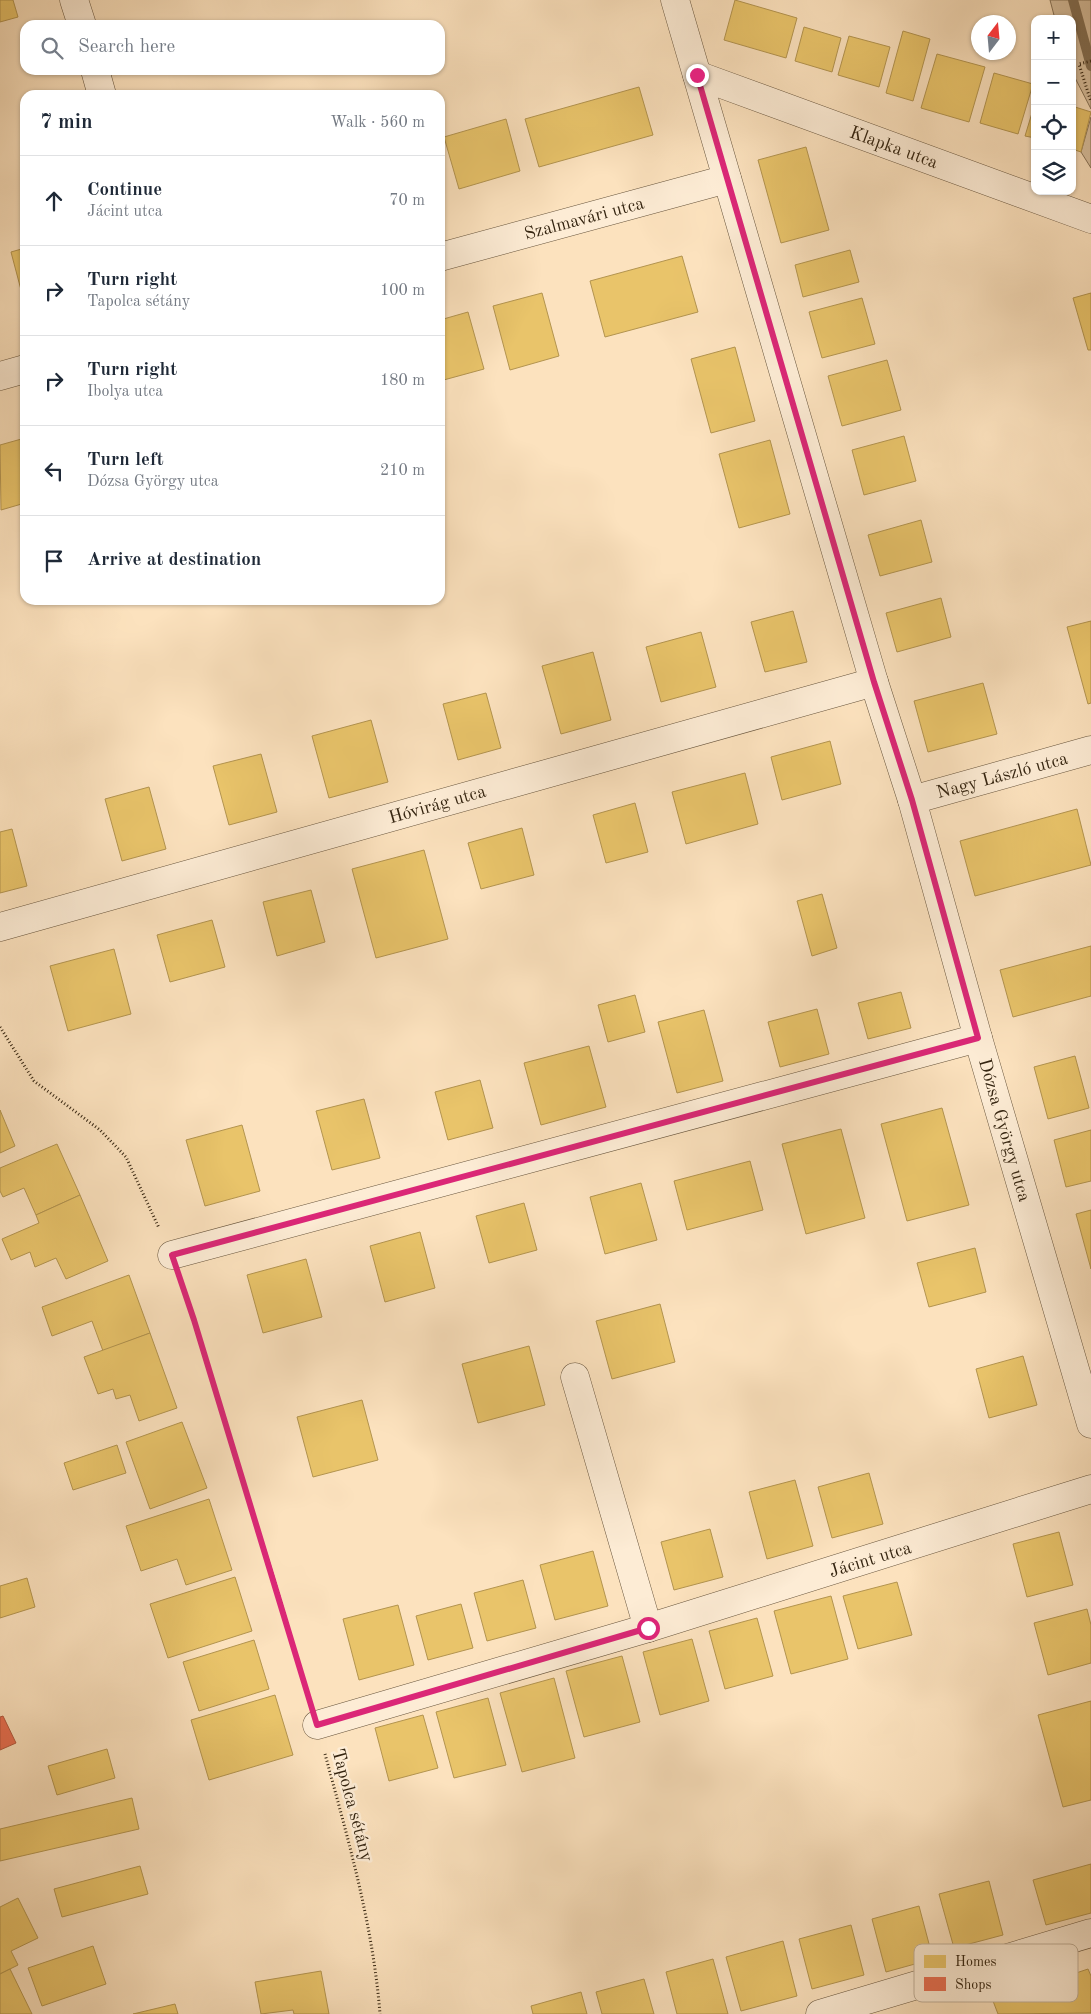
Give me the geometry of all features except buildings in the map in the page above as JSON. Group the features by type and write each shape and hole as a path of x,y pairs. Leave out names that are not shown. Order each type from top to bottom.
{"street":[{"path":"74,0 80,20"},
{"name":"Dózsa György utca","path":"675,0 874,682 912,800 978,1038 1091,1424"},
{"path":"96,75 101,90"},
{"name":"Klapka utca","path":"697,75 1091,219"},
{"name":"Szalmavári utca","path":"445,256 727,180"},
{"path":"0,376 20,370"},
{"name":"Hóvirág utca","path":"0,927 874,682"},
{"name":"Nagy László utca","path":"912,800 1091,750"},
{"path":"172,1255 978,1038"},
{"path":"575,1377 648,1628"},
{"name":"Jácint utca","path":"317,1725 648,1628 1091,1489"},
{"path":"1051,1944 1091,1932"},
{"path":"820,2014 914,1986"}],"path":[{"path":"1091,61 1079,64 1091,102"},
{"name":"Tapolca sétány","path":"0,1026 34,1081 100,1130 126,1157 172,1255 194,1320 317,1725 361,1887 378,1990 380,2014"}],"shaded area":[{"path":"1050,0 1091,0 1091,109 1076,80 1076,15 1054,15"},
{"path":"1091,117 1091,168 1081,152"}],"waterway":[{"path":"1073,0 1091,66"}],"route":[{"path":"648,1628 317,1725 281,1602 194,1320 172,1255 978,1038 912,800 874,682 697,75"}]}
